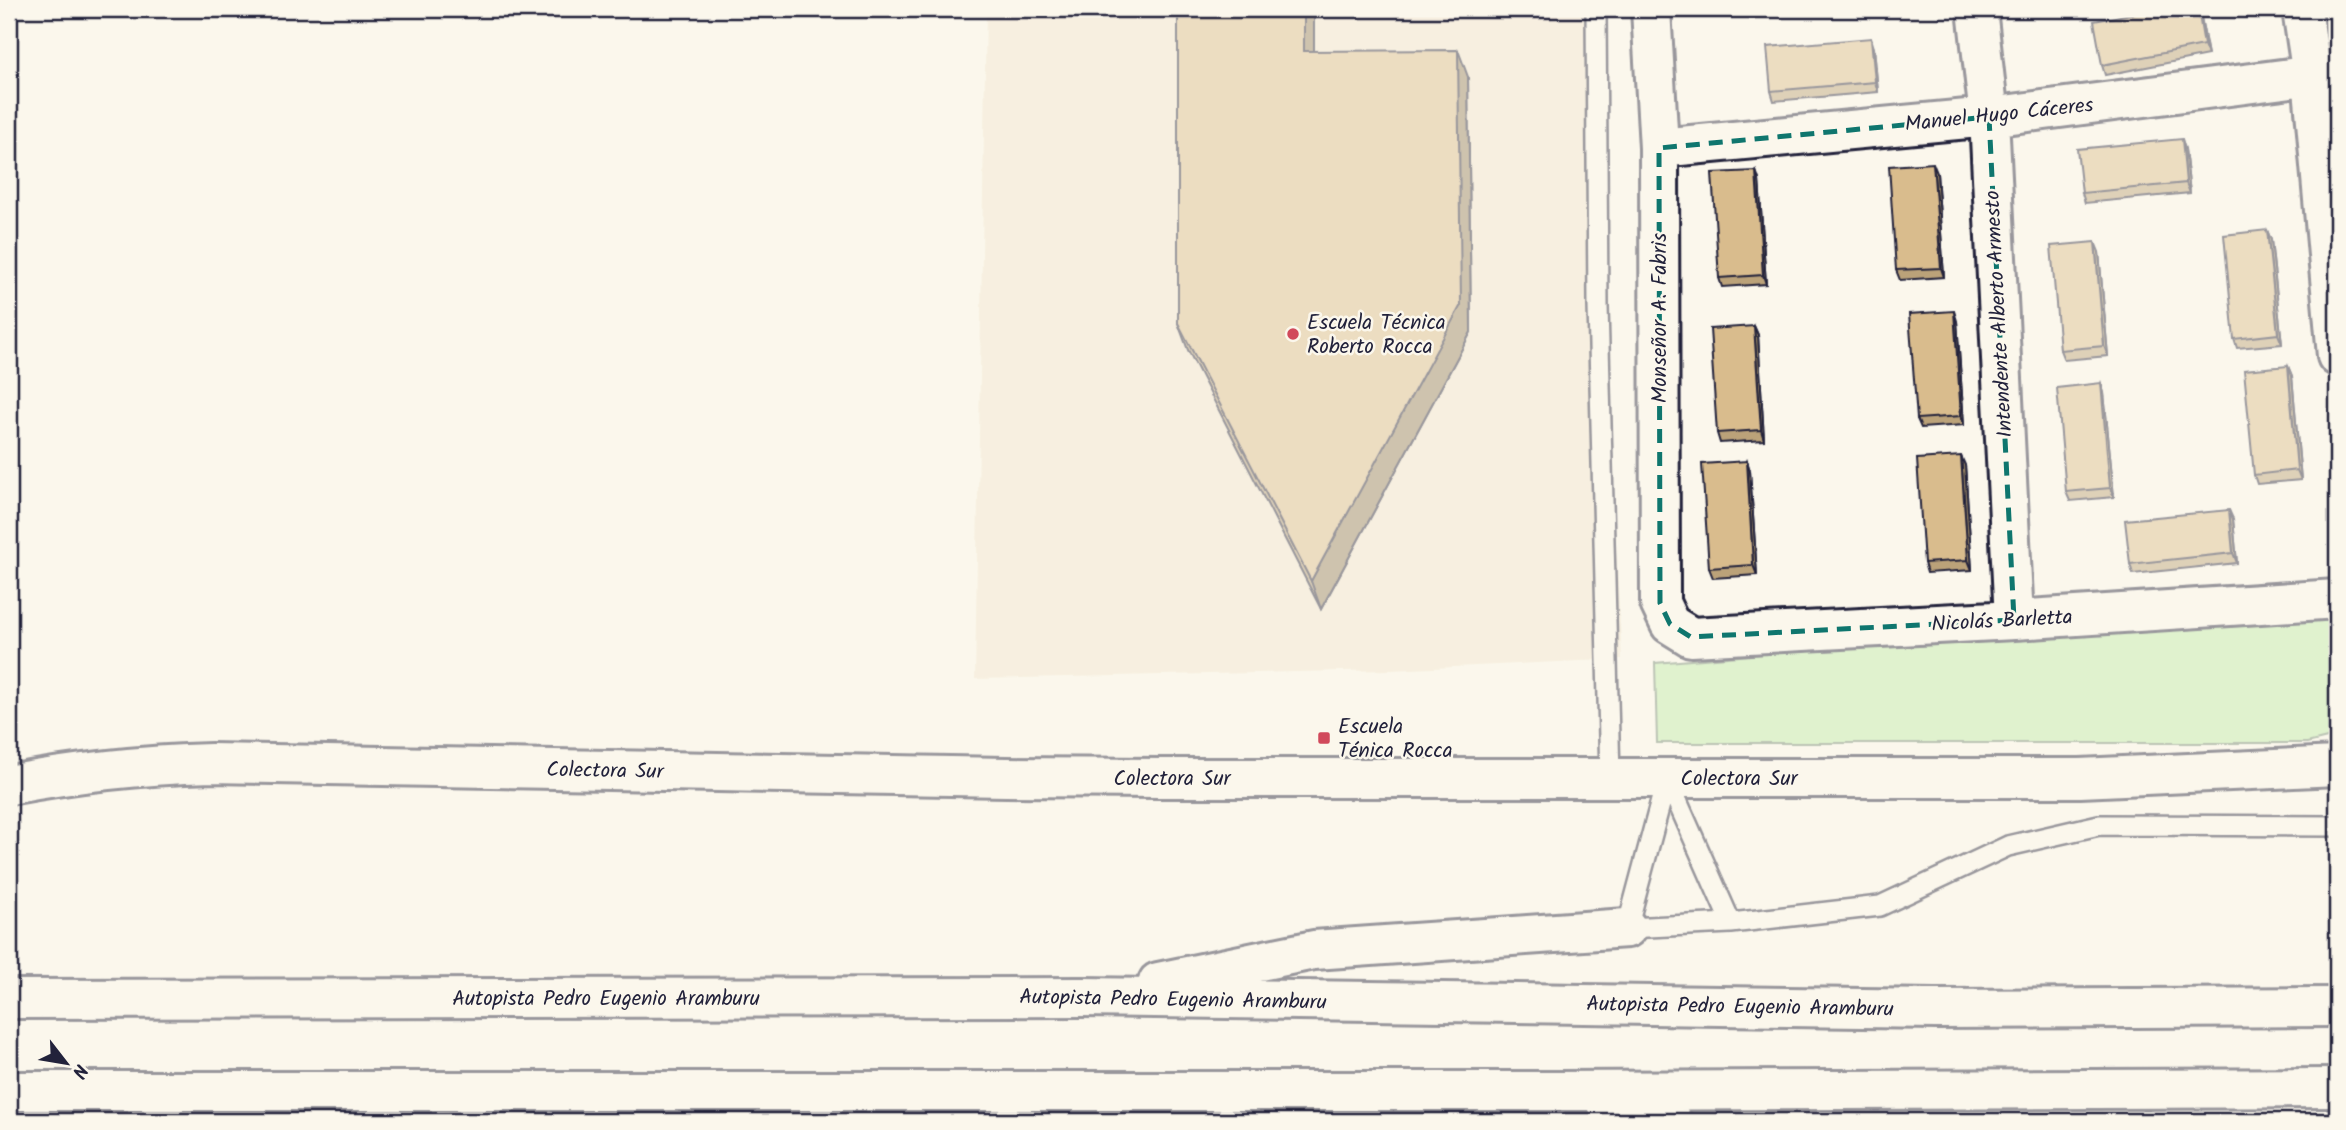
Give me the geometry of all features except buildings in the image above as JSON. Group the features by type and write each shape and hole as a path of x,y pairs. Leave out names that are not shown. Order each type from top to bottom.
{"main road":[{"name":"Monseñor A. Fabris","path":"1651,9 1659,148 1660,603 1670,624"},
{"name":"Intendente Alberto Armesto","path":"1977,9 1989,117 2014,620"},
{"path":"2302,9 2325,74 2337,356"},
{"name":"Manuel Hugo Cáceres","path":"1659,148 1989,117 2325,74"},
{"name":"Nicolás Barletta","path":"1670,624 1691,637 2337,599"},
{"name":"Colectora Sur","path":"9,785 162,764 212,763 1018,777 1667,778 2080,778 2337,766"},
{"path":"1083,997 1314,950 1628,928"},
{"name":"Autopista Pedro Eugenio Aramburu","path":"9,999 1083,997 1936,1009 2337,1007"},
{"path":"9,1091 2337,1088"},
{"path":"1558,1091 1672,1121"}],"lane":[{"path":"1596,9 1598,306 1610,777"},
{"path":"1667,778 1731,923"},
{"path":"1667,778 1628,928 1731,923 1880,906 2008,846 2099,825 2337,826"}],"highlighted area":[{"path":"1989,117 2014,620 1691,637 1670,624 1660,603 1659,148"}],"shaded area":[{"name":"Escuela Técnica Roberto Rocca","path":"986,9 1587,9 1622,659 1391,670 975,679"}],"green space":[{"path":"2315,609 2337,624 2337,728 2327,738 2307,743 1657,743 1655,663"}],"place":[{"name":"Escuela Técnica Roberto Rocca","path":"1293,334"},
{"name":"Escuela Ténica Rocca","path":"1324,738"}]}
